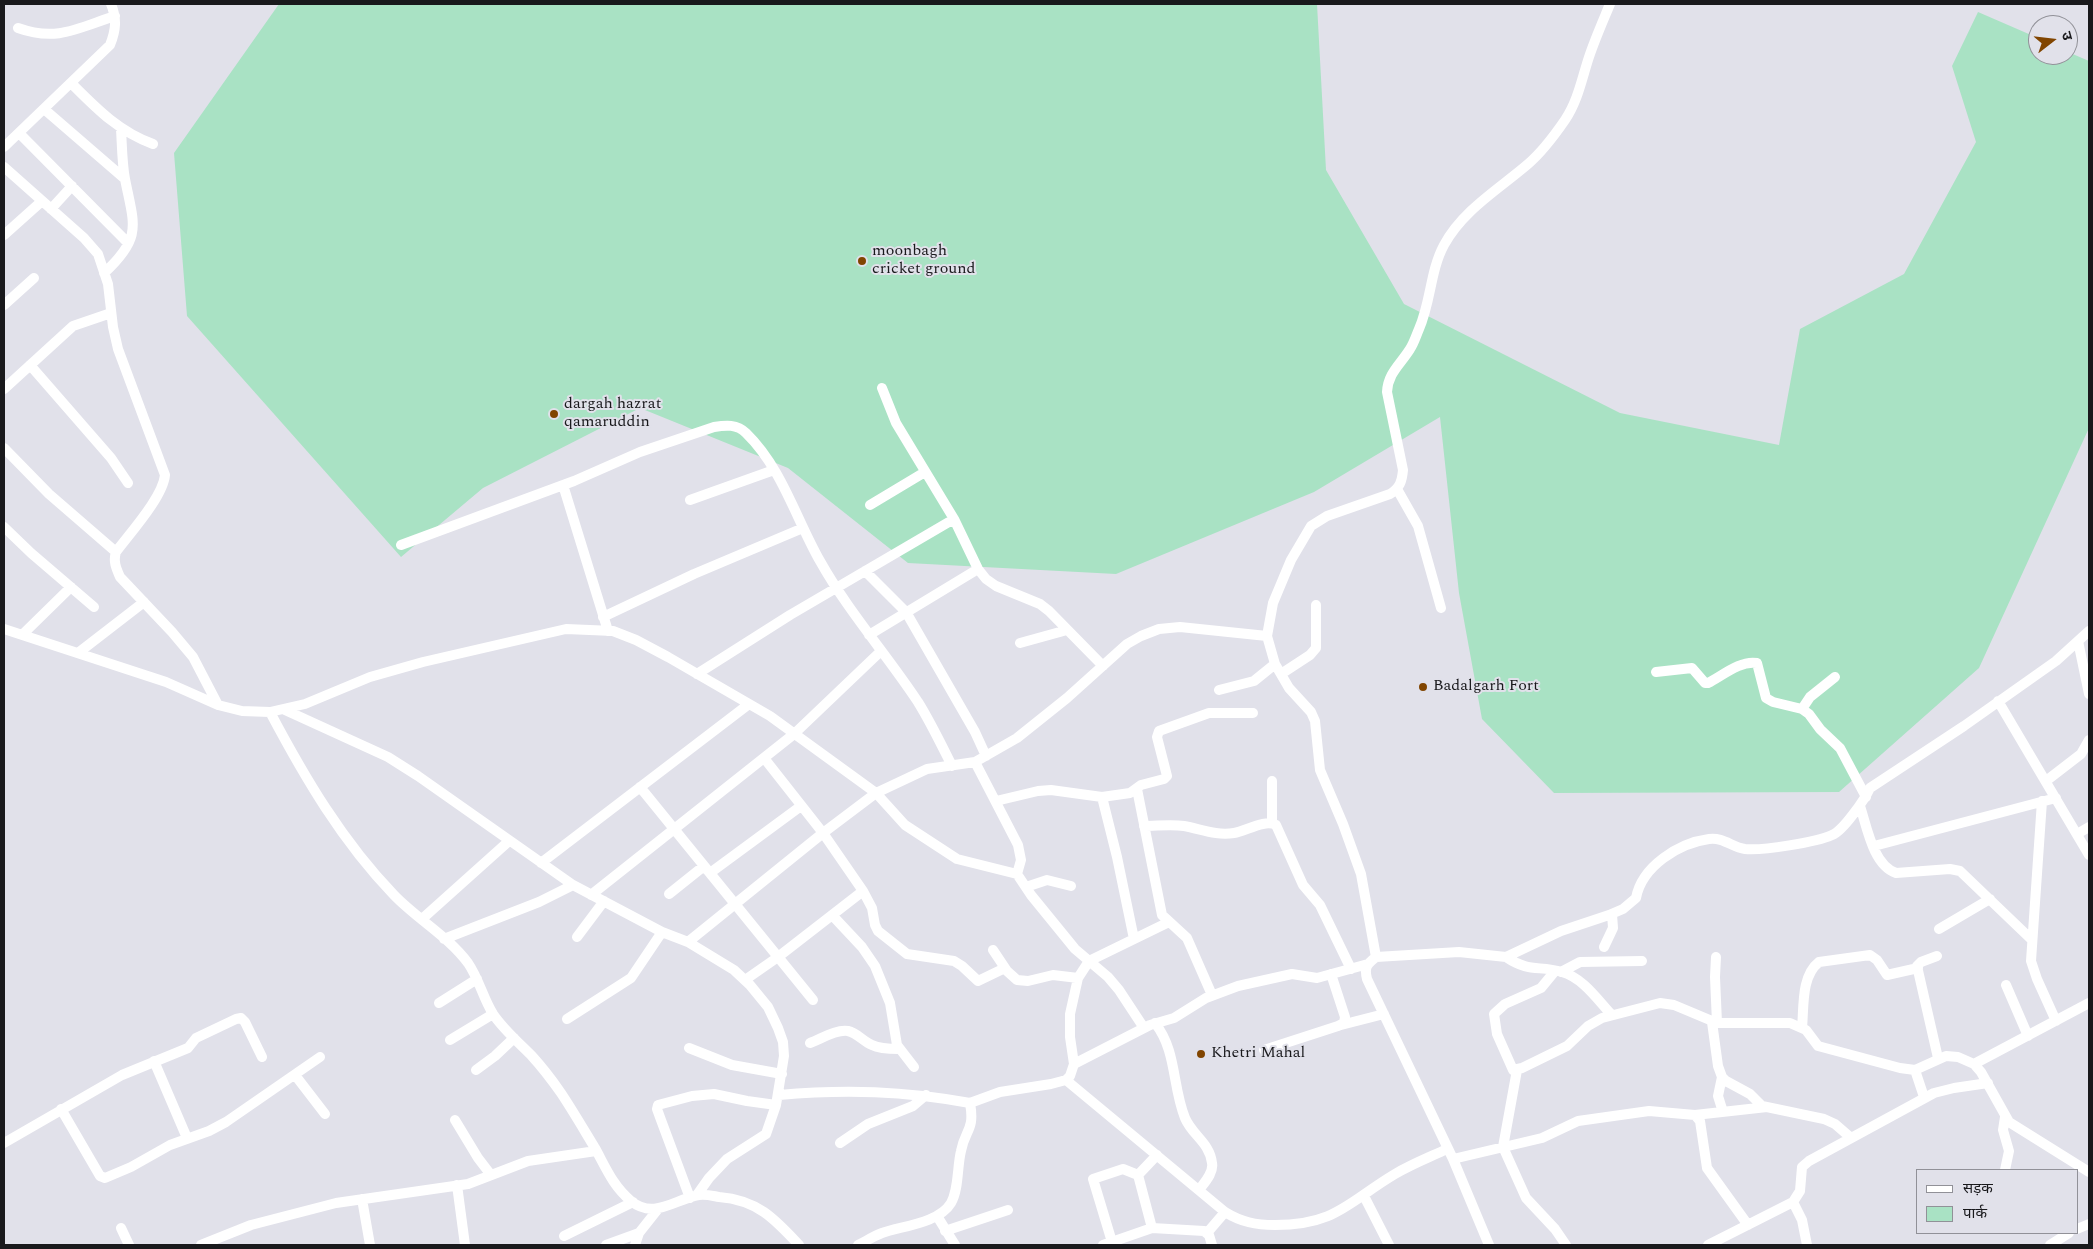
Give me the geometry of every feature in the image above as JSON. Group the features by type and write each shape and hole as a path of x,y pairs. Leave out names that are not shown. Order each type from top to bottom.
{"street":[{"path":"4,147 110,45 115,33 111,4"},
{"path":"1489,1245 1452,1159 1367,979 1365,971 1372,960 1361,874 1344,824 1320,770 1315,721 1311,712 1289,688 1275,664 1267,636 1273,603 1291,560 1312,526 1327,516 1390,494 1397,490 1402,481 1403,470 1387,392 1388,384 1392,371 1410,348 1421,326 1435,269 1444,245 1457,226 1478,204 1529,163 1548,143 1566,118 1578,94 1590,55 1610,4"},
{"path":"18,28 42,35 55,35 114,16"},
{"path":"71,83 121,129 153,144"},
{"path":"44,109 125,179"},
{"path":"104,273 124,253 134,223 125,179 121,129"},
{"path":"19,133 128,243"},
{"path":"4,167 98,254 104,273 118,349 166,475 165,483 159,494 116,552 114,558 120,577 193,657 218,705"},
{"path":"51,209 72,186"},
{"path":"4,235 42,201"},
{"path":"4,305 34,278"},
{"path":"4,389 73,326 111,312"},
{"path":"30,365 111,458 128,483"},
{"path":"882,388 896,423 954,519 978,569 986,579 996,586 1040,604 1103,666"},
{"path":"402,545 563,485 640,452 726,425 736,427 746,432 774,470 803,528 837,588 917,702 952,766"},
{"path":"4,448 50,494 116,552"},
{"path":"690,500 774,470"},
{"path":"870,505 925,472"},
{"path":"563,485 608,631"},
{"path":"1397,490 1418,526 1441,608"},
{"path":"697,674 790,615 954,519"},
{"path":"4,527 94,607"},
{"path":"603,617 694,574 803,528"},
{"path":"869,635 978,569"},
{"path":"865,571 906,612 975,732 986,756"},
{"path":"22,635 71,587"},
{"path":"78,653 144,602"},
{"path":"1281,674 1310,655 1316,648 1316,605"},
{"path":"688,942 823,833 876,793 927,769 975,762 1017,738 1127,644 1141,636 1160,629 1180,627 1267,636"},
{"path":"4,630 166,682 218,705 242,711 270,712 305,704 370,677 423,662 566,629 608,631 636,640 749,704 794,734 876,793 905,825 958,859 1018,874 1075,949 1108,977 1119,990 1144,1028"},
{"path":"1020,643 1068,630"},
{"path":"1506,957 1561,931 1623,909 1636,898 1638,887 1645,876 1667,855 1684,847 1710,838 1724,840 1744,849 1812,840 1834,835 1860,806 1870,788 2056,661 2089,630"},
{"path":"2078,640 2088,680 2089,694"},
{"path":"592,895 794,734 881,651"},
{"path":"1656,672 1692,668 1705,683 1708,683 1728,671 1755,662 1760,667 1766,698 1773,702 1802,709 1810,714 1820,729 1840,748 1866,797"},
{"path":"1219,690 1254,681 1275,664"},
{"path":"1802,709 1810,697 1835,678"},
{"path":"1998,701 2089,855"},
{"path":"541,863 749,704"},
{"path":"285,710 388,757 573,885 662,932 688,942 734,970 768,1007 783,1042 784,1056 778,1100 766,1134 728,1159 693,1196"},
{"path":"270,712 301,770 340,832 359,857 395,897 422,919 467,962 478,979 493,1014 542,1068 561,1093 596,1150 608,1176 620,1191 633,1202 647,1209 658,1209 693,1196 737,1198 763,1210 799,1245"},
{"path":"996,801 1038,791 1051,790 1102,796 1127,794 1141,785 1164,779 1167,776 1157,737 1159,731 1209,714 1253,713"},
{"path":"2046,781 2077,758 2089,740"},
{"path":"764,758 823,833 863,891 873,912 876,929 907,954 958,962 978,981 1005,968"},
{"path":"975,762 1014,835 1020,854 1021,865 1018,874"},
{"path":"1272,781 1272,823"},
{"path":"640,787 813,1000"},
{"path":"1137,789 1162,915 1187,938 1212,995"},
{"path":"1102,796 1134,939"},
{"path":"1874,846 2056,798"},
{"path":"2042,802 2036,907 2032,940 2032,967 2056,1020"},
{"path":"669,894 801,806"},
{"path":"1860,806 1874,846 1880,859 1889,871 1896,873 1956,870 1965,875 2032,940"},
{"path":"1272,823 1278,828 1303,885 1324,911 1351,968"},
{"path":"1144,826 1183,826 1224,834 1272,823"},
{"path":"2077,834 2089,827"},
{"path":"422,919 510,841"},
{"path":"1026,887 1046,880 1071,886"},
{"path":"444,939 539,902 573,885"},
{"path":"745,980 778,957 863,891"},
{"path":"1939,929 1990,899"},
{"path":"578,937 604,902"},
{"path":"1604,947 1613,928 1612,914"},
{"path":"832,915 862,947 875,966 890,1004 894,1032 899,1049 914,1067"},
{"path":"693,1196 661,1120 657,1109 658,1105 692,1096 714,1094 747,1102 858,1090 926,1095 970,1103 1000,1092 1066,1080 1070,1076 1074,1064 1069,1026 1078,978 1089,961 1169,922"},
{"path":"567,1019 631,978 662,932"},
{"path":"993,950 1012,976 1023,981 1053,975 1078,978"},
{"path":"1074,1064 1144,1028 1174,1018 1212,995 1238,986 1283,975 1298,974 1317,978 1372,960 1459,952 1506,957 1524,967 1558,971 1579,980 1611,1014"},
{"path":"1802,1028 1808,979 1814,965 1819,962 1870,955 1877,960 1887,975 1918,968"},
{"path":"1937,956 1919,963 1918,968 1938,1058"},
{"path":"1716,957 1714,1022 1718,1066 1722,1077 1718,1096 1723,1112"},
{"path":"1642,961 1580,962 1558,971 1541,988 1505,1004 1494,1014 1494,1025 1513,1070 1517,1070 1567,1046 1588,1026 1611,1014 1648,1004 1666,1003 1714,1022 1780,1022 1802,1028 1818,1046 1900,1068 1915,1070 1938,1058 1952,1056 1974,1064 1979,1068 1988,1083 2005,1117 2022,1131 2089,1172"},
{"path":"1331,974 1345,1017 1341,1025"},
{"path":"439,1003 478,979"},
{"path":"2006,985 2028,1036"},
{"path":"1974,1064 2089,1003"},
{"path":"450,1040 493,1014"},
{"path":"1264,1050 1341,1025 1384,1014"},
{"path":"4,1143 122,1075 188,1048 196,1038 239,1018 245,1022 262,1057"},
{"path":"1155,1023 1163,1034 1168,1046 1185,1118 1206,1145 1212,1163 1210,1173 1199,1190"},
{"path":"810,1043 847,1031 854,1033 872,1045 899,1049"},
{"path":"476,1070 495,1056 514,1038"},
{"path":"689,1048 732,1064 782,1074"},
{"path":"61,1109 103,1178 130,1167 163,1148 209,1131 226,1122 320,1057"},
{"path":"154,1061 187,1138"},
{"path":"1517,1070 1503,1147 1526,1198 1555,1229 1566,1245"},
{"path":"1915,1070 1924,1098"},
{"path":"295,1075 325,1114"},
{"path":"1722,1077 1750,1094 1760,1105 1824,1118 1836,1124 1850,1137"},
{"path":"1066,1080 1224,1212 1238,1220 1253,1224 1296,1225 1322,1220 1364,1196 1396,1174 1447,1149"},
{"path":"1708,1245 1793,1202 1800,1191 1801,1171 1804,1164 1850,1137 1942,1090 1988,1083"},
{"path":"840,1143 868,1124 912,1106 926,1095"},
{"path":"858,1245 881,1233 937,1216 946,1209 954,1194 961,1148 972,1125 970,1103"},
{"path":"1452,1159 1542,1138 1578,1121 1649,1111 1696,1115 1768,1107"},
{"path":"1696,1115 1700,1121 1707,1168 1748,1225"},
{"path":"2005,1117 2003,1130 2009,1151 2005,1169"},
{"path":"455,1120 478,1158 491,1175"},
{"path":"201,1245 251,1225 336,1203 468,1184 528,1161 596,1150"},
{"path":"1138,1175 1157,1155"},
{"path":"1138,1175 1123,1169 1093,1179 1107,1244 1152,1228 1207,1233 1212,1240 1212,1245"},
{"path":"1138,1175 1152,1228"},
{"path":"457,1186 465,1245"},
{"path":"1364,1196 1389,1245"},
{"path":"362,1199 370,1245"},
{"path":"564,1236 633,1202"},
{"path":"1793,1202 1804,1226 1807,1245"},
{"path":"635,1245 639,1233 658,1209"},
{"path":"945,1230 1008,1210"},
{"path":"1207,1233 1224,1212"},
{"path":"937,1216 954,1245"},
{"path":"121,1228 129,1245"},
{"path":"606,1245 639,1233"},
{"path":"2050,1245 2067,1234"}],"green space":[{"path":"279,4 1317,4 1326,170 1404,304 1620,413 1779,445 1800,329 1904,274 1976,142 1952,66 1978,12 2028,34 2028,65 2078,65 2078,56 2089,61 2089,428 1979,668 1839,792 1554,793 1482,719 1459,593 1440,417 1314,492 1116,574 908,563 788,468 640,408 483,488 401,557 187,316 174,153"}],"place":[{"name":"moonbagh cricket ground","path":"862,261"},
{"name":"dargah hazrat qamaruddin","path":"554,414"},
{"name":"Badalgarh Fort","path":"1423,687"},
{"name":"Khetri Mahal","path":"1201,1054"}]}
